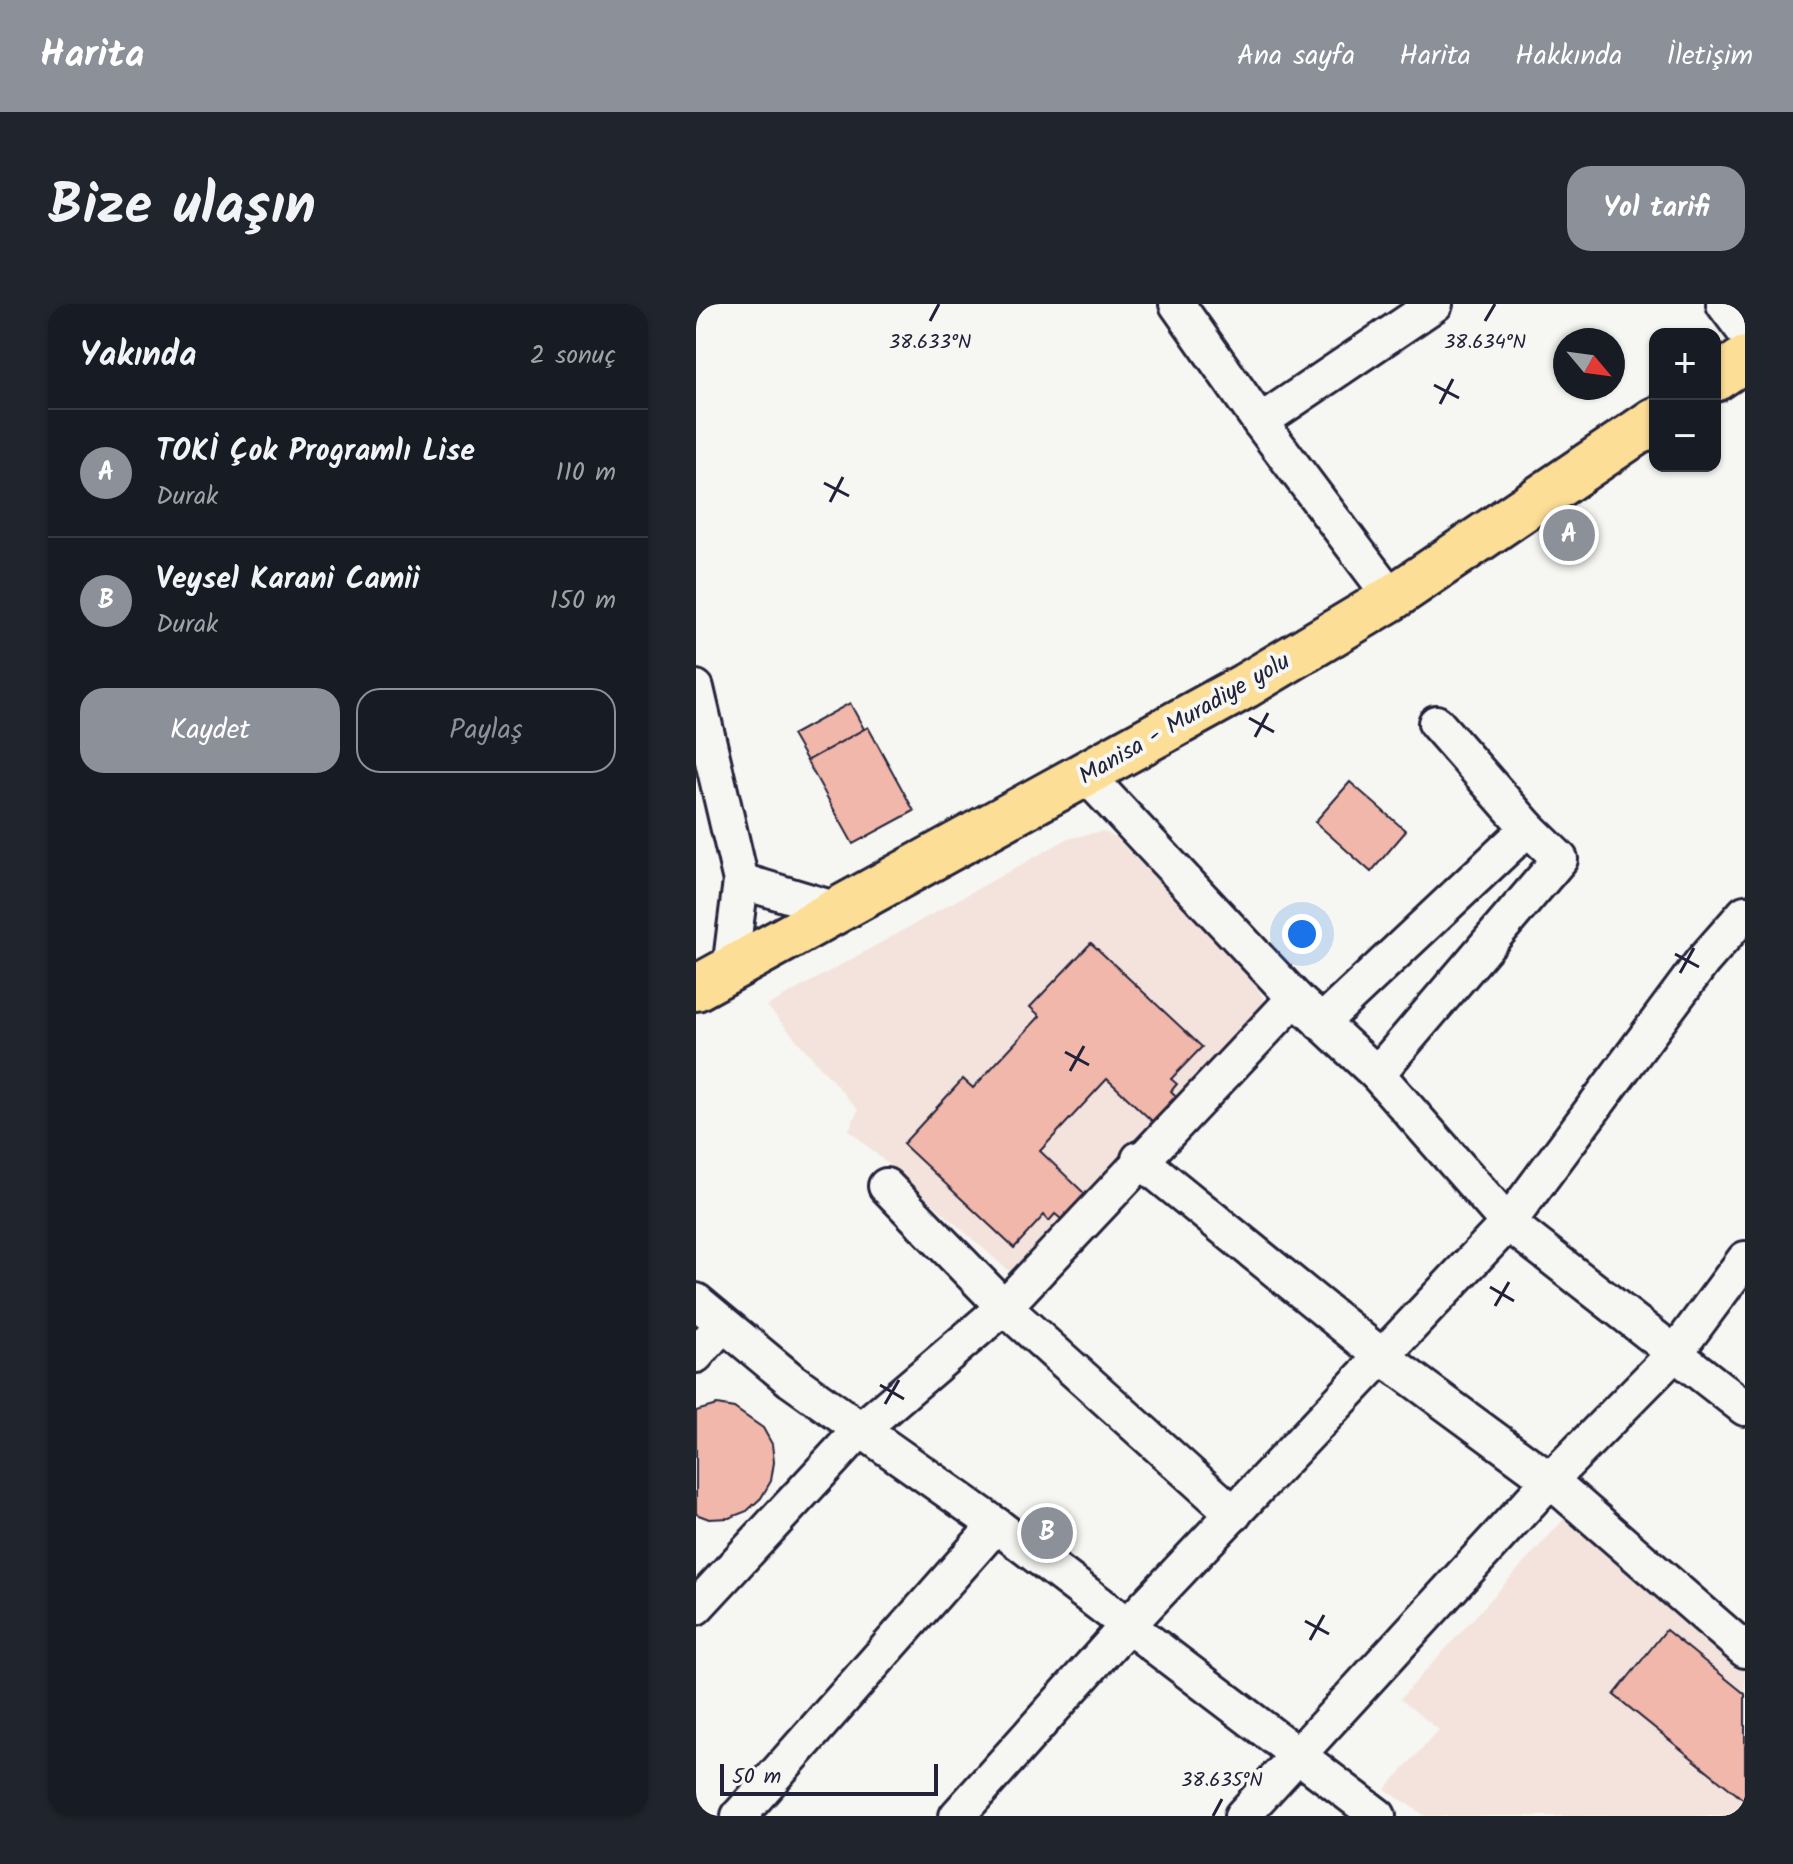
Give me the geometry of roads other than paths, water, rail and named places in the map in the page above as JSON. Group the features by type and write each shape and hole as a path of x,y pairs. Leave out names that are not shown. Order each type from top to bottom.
{"main road":[{"path":"1721,375 1745,359"},
{"name":"Manisa - Muradiye yolu","path":"713,978 1245,686 1392,598 1649,424"}],"street":[{"path":"1177,304 1260,422 1392,598"},
{"path":"1260,422 1434,304"},
{"path":"1724,304 1745,332"},
{"path":"696,688 741,881 713,978"},
{"path":"1377,1074 1560,859 1528,828 1436,723"},
{"path":"1086,775 1295,998 1377,1074 1508,1223 1745,1408"},
{"path":"1321,1023 1528,828"},
{"path":"741,881 834,909"},
{"path":"957,1816 1127,1626 1384,1358 1508,1223 1702,962 1745,913"},
{"path":"696,1607 859,1431 1004,1307 1139,1159 1295,998"},
{"path":"1139,1159 1384,1358 1550,1480 1745,1650"},
{"path":"886,1186 1004,1307 1234,1514"},
{"path":"1242,1816 1297,1752 1550,1480 1676,1352 1745,1259"},
{"path":"696,1301 722,1325 859,1431 996,1525 1378,1816"},
{"path":"696,1355 722,1325"},
{"path":"739,1816 996,1525"}],"place":[{"name":"TOKİ Çok Programlı Lise","path":"1569,535"},
{"name":"Veysel Karani Camii","path":"1047,1533"}]}
